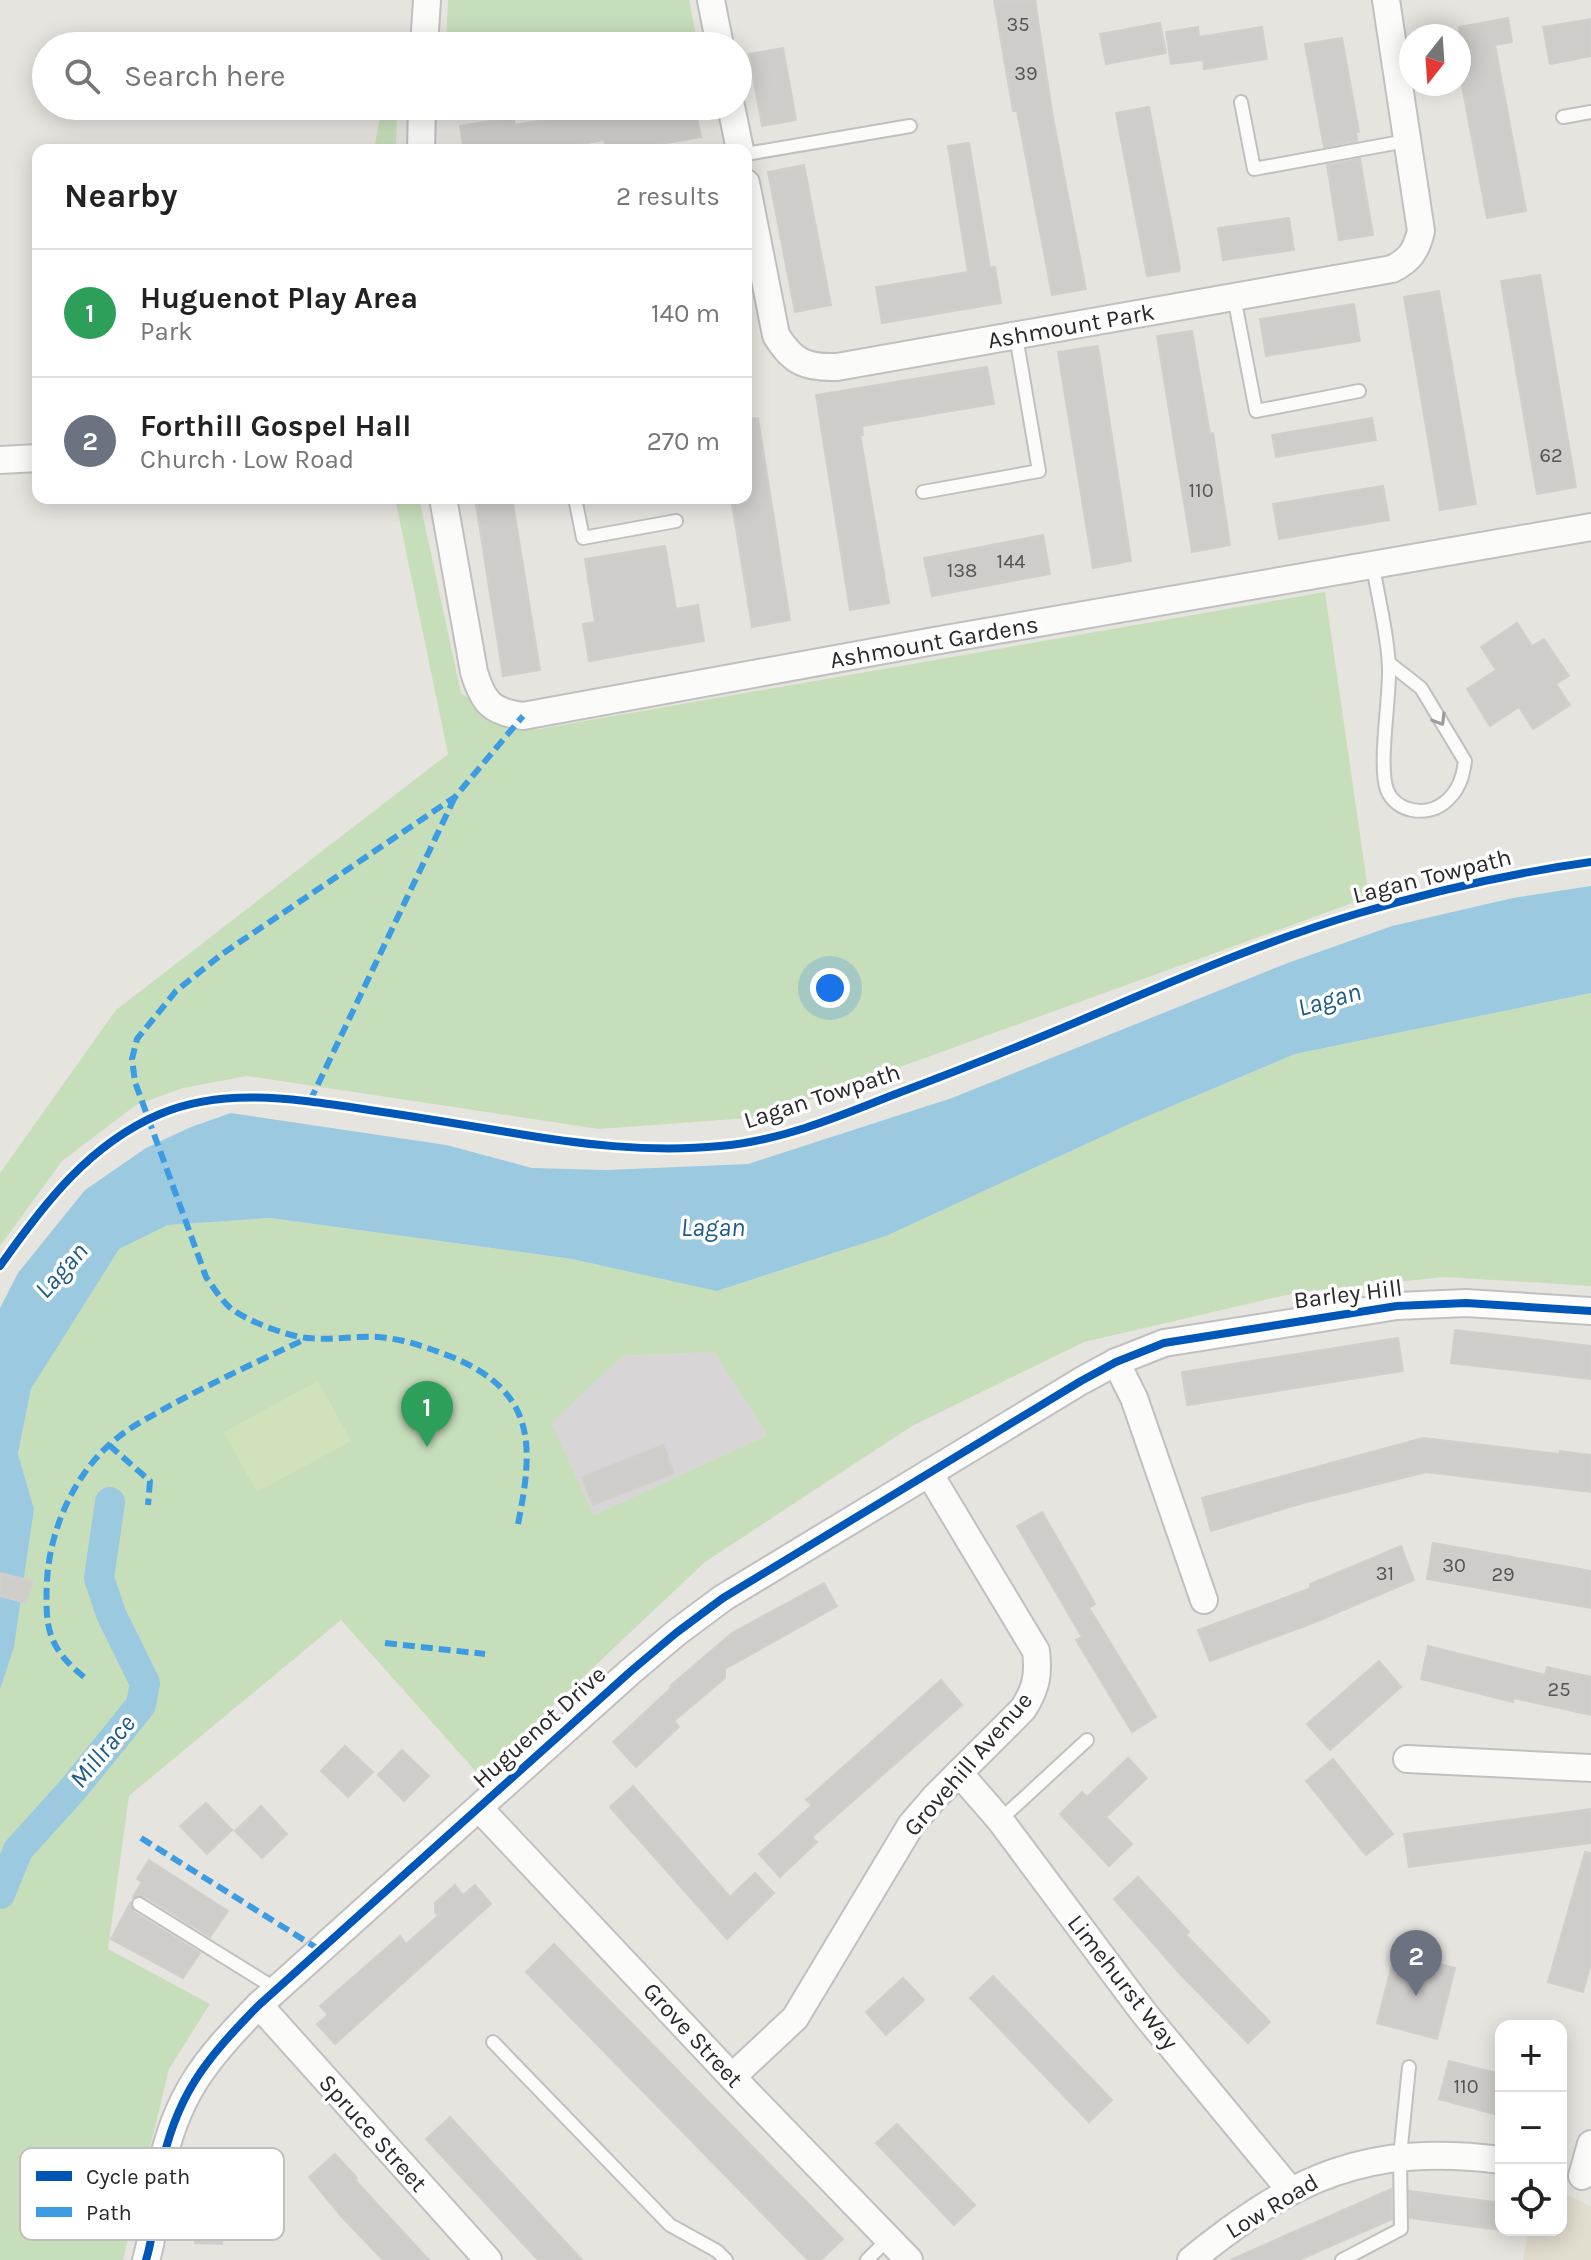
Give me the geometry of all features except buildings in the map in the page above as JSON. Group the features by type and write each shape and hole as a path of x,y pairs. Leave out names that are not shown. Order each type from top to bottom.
{"street":[{"path":"425,32 427,0"},
{"path":"711,0 717,32"},
{"name":"Ashmount Park","path":"752,213 776,335 785,350 800,362 817,367 837,367 1392,269 1408,261 1417,247 1421,231 1386,0"},
{"path":"421,144 422,120"},
{"path":"734,120 739,144"},
{"path":"0,460 32,458"},
{"name":"Ashmount Gardens","path":"444,504 480,692 497,710 523,716 1591,527"},
{"name":"Barley Hill","path":"1116,1362 1164,1343 1397,1306 1466,1303 1591,1311"},
{"path":"1116,1362 1134,1398 1204,1600"},
{"name":"Huguenot Drive","path":"168,2148 183,2100 198,2072 268,1997 676,1633 723,1598 1116,1362"},
{"name":"Grovehill Avenue","path":"732,2077 795,2018 911,1825 1023,1709 1034,1693 1039,1672 1036,1651 929,1473"},
{"path":"1407,1759 1591,1768"},
{"name":"Limehurst Way","path":"959,1773 1000,1820 1144,2013 1290,2190"},
{"name":"Grove Street","path":"479,1808 909,2260"},
{"name":"Spruce Street","path":"268,1997 488,2260"},
{"path":"1578,2175 1591,2144"},
{"name":"Low Road","path":"1191,2260 1215,2247 1259,2208 1319,2176 1358,2163 1400,2156 1473,2156 1495,2159"},
{"name":"Huguenot Drive","path":"146,2260 149,2240"}],"lane":[{"path":"1241,102 1254,169 1406,141"},
{"path":"1563,117 1591,112"},
{"path":"752,153 910,126"},
{"path":"1234,297 1256,411 1359,391"},
{"path":"923,492 1039,471 1016,336"},
{"path":"576,504 583,538 676,521"},
{"path":"1373,565 1389,663 1384,770 1388,790 1395,802 1409,810 1425,812 1443,804 1457,789 1465,761 1421,688 1389,663"},
{"path":"1000,1820 1087,1740"},
{"path":"139,1904 268,1997"},
{"path":"493,2042 670,2225 717,2251 726,2260"},
{"path":"1342,2260 1401,2229 1400,2156 1409,2067"},
{"path":"867,2260 888,2239"}],"shaded area":[{"path":"714,1352 767,1435 594,1515 550,1424 622,1356"},
{"path":"1567,2194 1591,2207 1591,2260 1523,2260 1528,2236 1567,2236"}],"green space":[{"path":"448,0 689,0 695,32 447,32"},
{"path":"379,120 397,120 396,144 375,144"},
{"path":"396,504 420,504 461,693 497,717 539,729 1325,592 1369,897 762,1117 599,1129 247,1076 183,1088 136,1105 62,1161 0,1246 0,1173 116,1010 448,754"},
{"path":"1591,993 1591,1286 1445,1277 1299,1292 1084,1342 912,1426 705,1562 479,1775 341,1620 129,1796 108,1949 210,2004 169,2069 150,2148 20,2148 20,2240 128,2240 123,2260 0,2260 0,1690 14,1647 34,1509 18,1455 31,1389 118,1249 168,1225 270,1218 572,1259 721,1290 886,1236 1134,1122 1295,1054","holes":["714,1352 767,1435 594,1515 551,1424 622,1356"]},
{"path":"318,1381 351,1441 257,1492 224,1432"}],"water":[{"name":"Lagan","path":"1591,886 1591,993 1295,1054 1134,1122 886,1236 717,1291 572,1259 270,1218 168,1225 119,1249 31,1389 18,1454 34,1509 14,1647 0,1690 0,1308 18,1273 85,1190 146,1148 231,1113 446,1145 532,1168 607,1170 748,1164 952,1098 1285,964 1392,926 1513,898"}],"waterway":[{"name":"Millrace","path":"0,1894 18,1850 74,1788 141,1705 145,1683 111,1614 99,1578 110,1502"}],"marked path":[{"path":"518,1524 526,1470 522,1424 514,1404 500,1387 480,1371 452,1357 396,1339 299,1337 249,1319 222,1299 206,1277 135,1082 132,1059 137,1039 176,991 222,954 455,797 523,716"},
{"path":"310,1101 455,797"},
{"path":"84,1677 56,1646 48,1623 46,1596 49,1562 58,1525 84,1474 109,1445 139,1423 205,1387 308,1338"},
{"path":"109,1445 150,1481 148,1505"},
{"path":"385,1643 485,1654"},
{"path":"141,1838 320,1950"}],"cycle path":[{"name":"Lagan Towpath","path":"0,1266 51,1199 90,1159 135,1127 184,1106 234,1098 286,1099 586,1144 694,1148 742,1143 787,1133 851,1112 1207,967 1318,926 1443,890 1591,862"},
{"path":"166,2148 174,2122 195,2081 223,2044 259,2005 676,1633 723,1598 1081,1381 1116,1362 1164,1343 1397,1306 1466,1303 1591,1311"},
{"path":"146,2260 151,2240"}],"place":[{"name":"Huguenot Play Area","path":"427,1447"},
{"name":"Forthill Gospel Hall","path":"1416,1996"}]}
